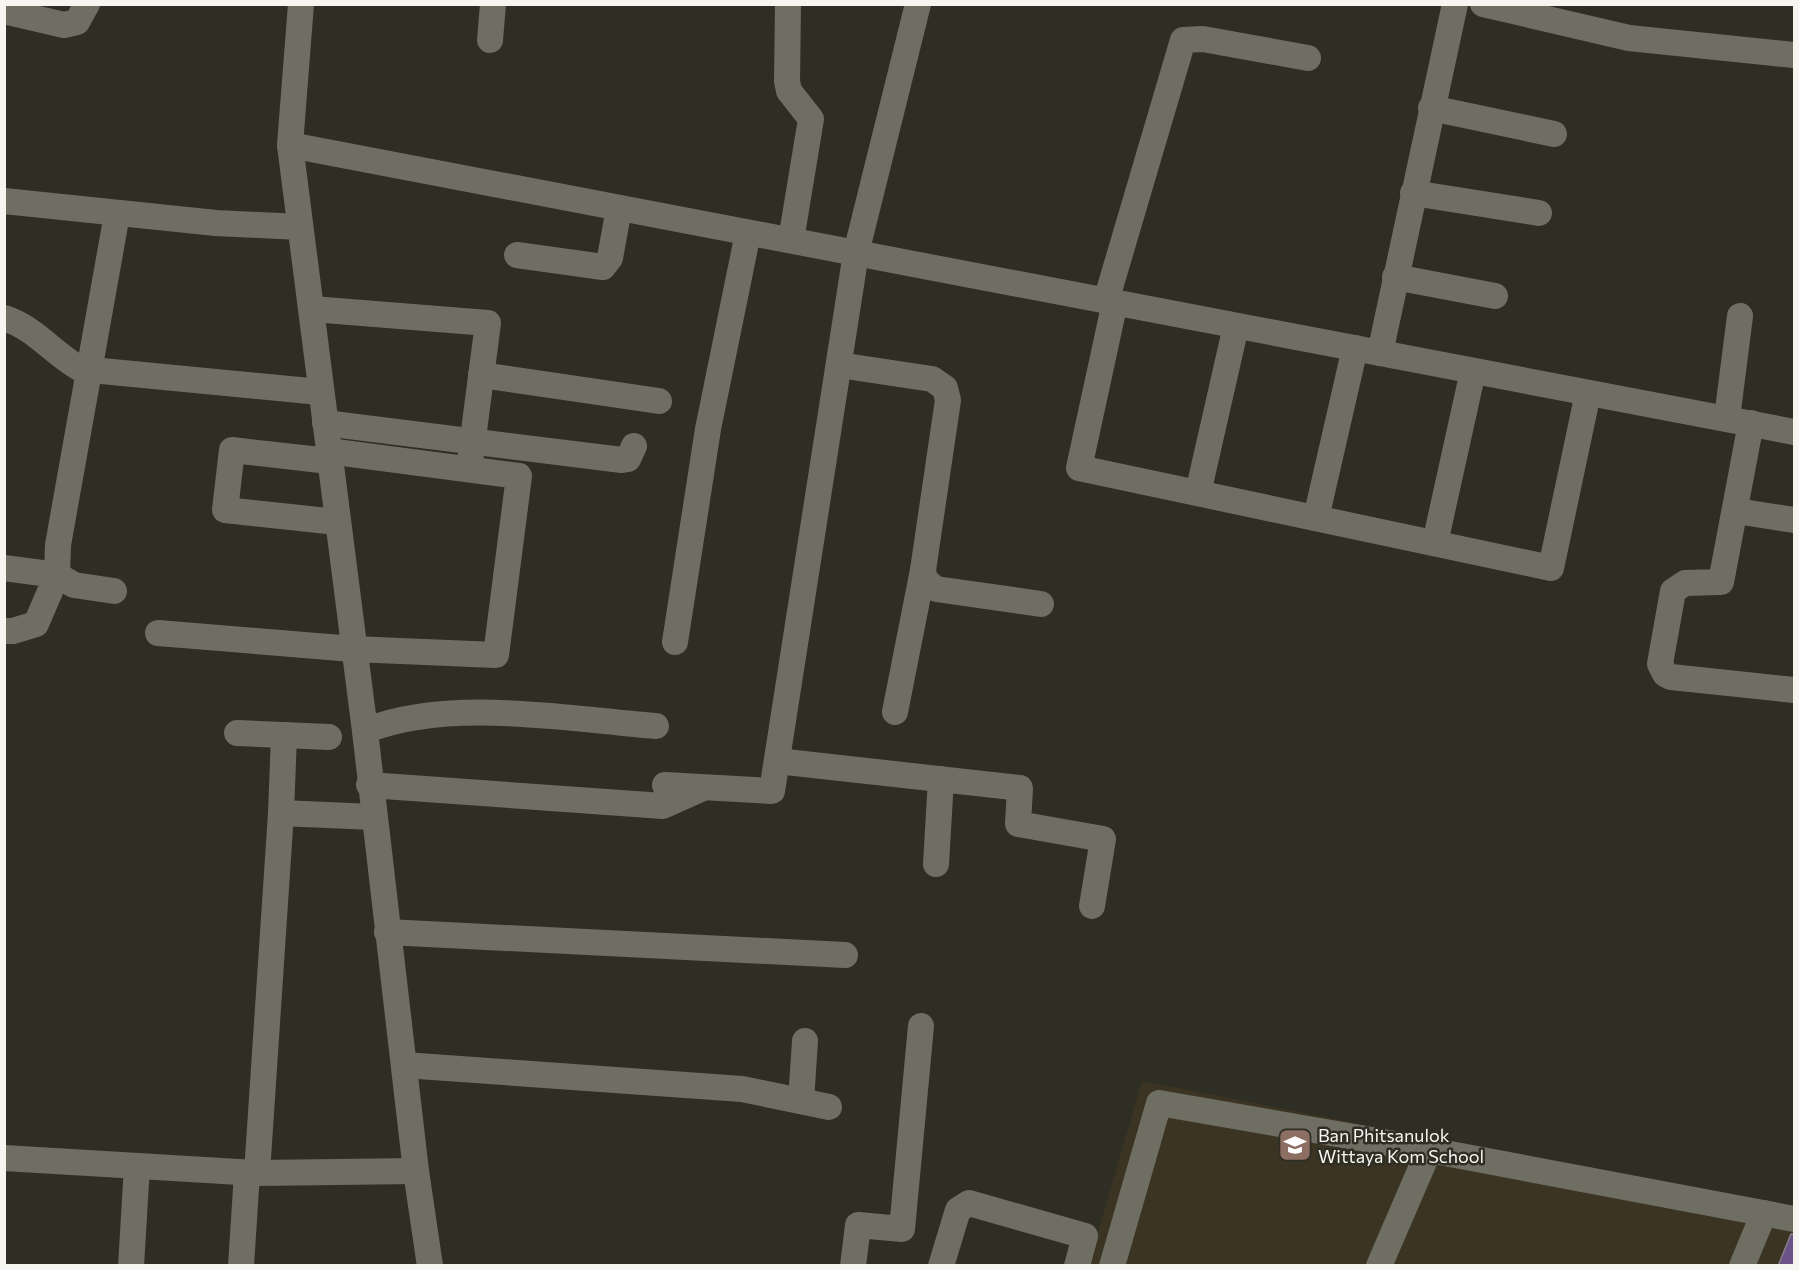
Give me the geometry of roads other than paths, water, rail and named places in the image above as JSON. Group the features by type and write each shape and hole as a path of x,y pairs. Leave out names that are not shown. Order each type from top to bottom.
{"street":[{"path":"4,11 64,25 77,22 87,4"},
{"path":"301,4 291,145 352,650 365,731 369,785 416,1171 430,1266"},
{"path":"490,40 493,4"},
{"path":"788,4 787,81 789,91 811,118 790,240"},
{"path":"665,785 772,791 856,253 918,4"},
{"path":"1380,353 1455,4"},
{"path":"1483,4 1629,38 1794,55"},
{"path":"1308,58 1203,39 1183,40 1110,302 1079,468 1551,568 1588,393"},
{"path":"1431,108 1554,134"},
{"path":"291,145 1794,432"},
{"path":"1413,193 1539,213"},
{"path":"4,201 216,223 300,227"},
{"path":"517,255 603,267 610,258 620,208"},
{"path":"4,631 13,631 36,624 57,575 58,545 117,214"},
{"path":"675,642 708,429 748,233"},
{"path":"1395,277 1495,296"},
{"path":"312,309 488,323 469,469"},
{"path":"1740,316 1736,511 1721,582 1685,583 1672,591 1661,669 1671,677 1794,690"},
{"path":"4,318 30,328 60,357 89,370 320,392"},
{"path":"1198,493 1236,326"},
{"path":"1316,518 1355,348"},
{"path":"839,365 932,379 945,388 948,400 923,570 895,712"},
{"path":"1434,543 1473,371"},
{"path":"481,375 659,401"},
{"path":"325,423 622,460 628,459 634,446"},
{"path":"158,633 352,650 496,655 519,476 329,456 232,450 225,510 337,522"},
{"path":"1736,511 1794,520"},
{"path":"4,568 57,575 74,585 114,591"},
{"path":"923,570 925,580 936,589 1041,604"},
{"path":"365,731 388,721 419,715 482,712 656,726"},
{"path":"237,734 329,737"},
{"path":"241,1266 252,1173 281,813 284,735"},
{"path":"777,761 1020,788 1018,824 1103,839 1092,906"},
{"path":"936,864 941,779"},
{"path":"369,785 663,806 705,788"},
{"path":"281,813 373,818"},
{"path":"387,932 845,955"},
{"path":"853,1266 858,1225 902,1229 921,1026"},
{"path":"801,1101 805,1041"},
{"path":"404,1065 742,1089 829,1107"},
{"path":"1112,1266 1159,1103 1429,1150 1794,1219"},
{"path":"1379,1266 1429,1150"},
{"path":"4,1158 252,1173 416,1171"},
{"path":"131,1266 137,1166"},
{"path":"941,1266 958,1210 969,1203 1085,1236 1077,1266"},
{"path":"1742,1266 1764,1213"}],"place":[{"name":"Ban Phitsanulok Wittaya Kom School","path":"1295,1145"}]}
